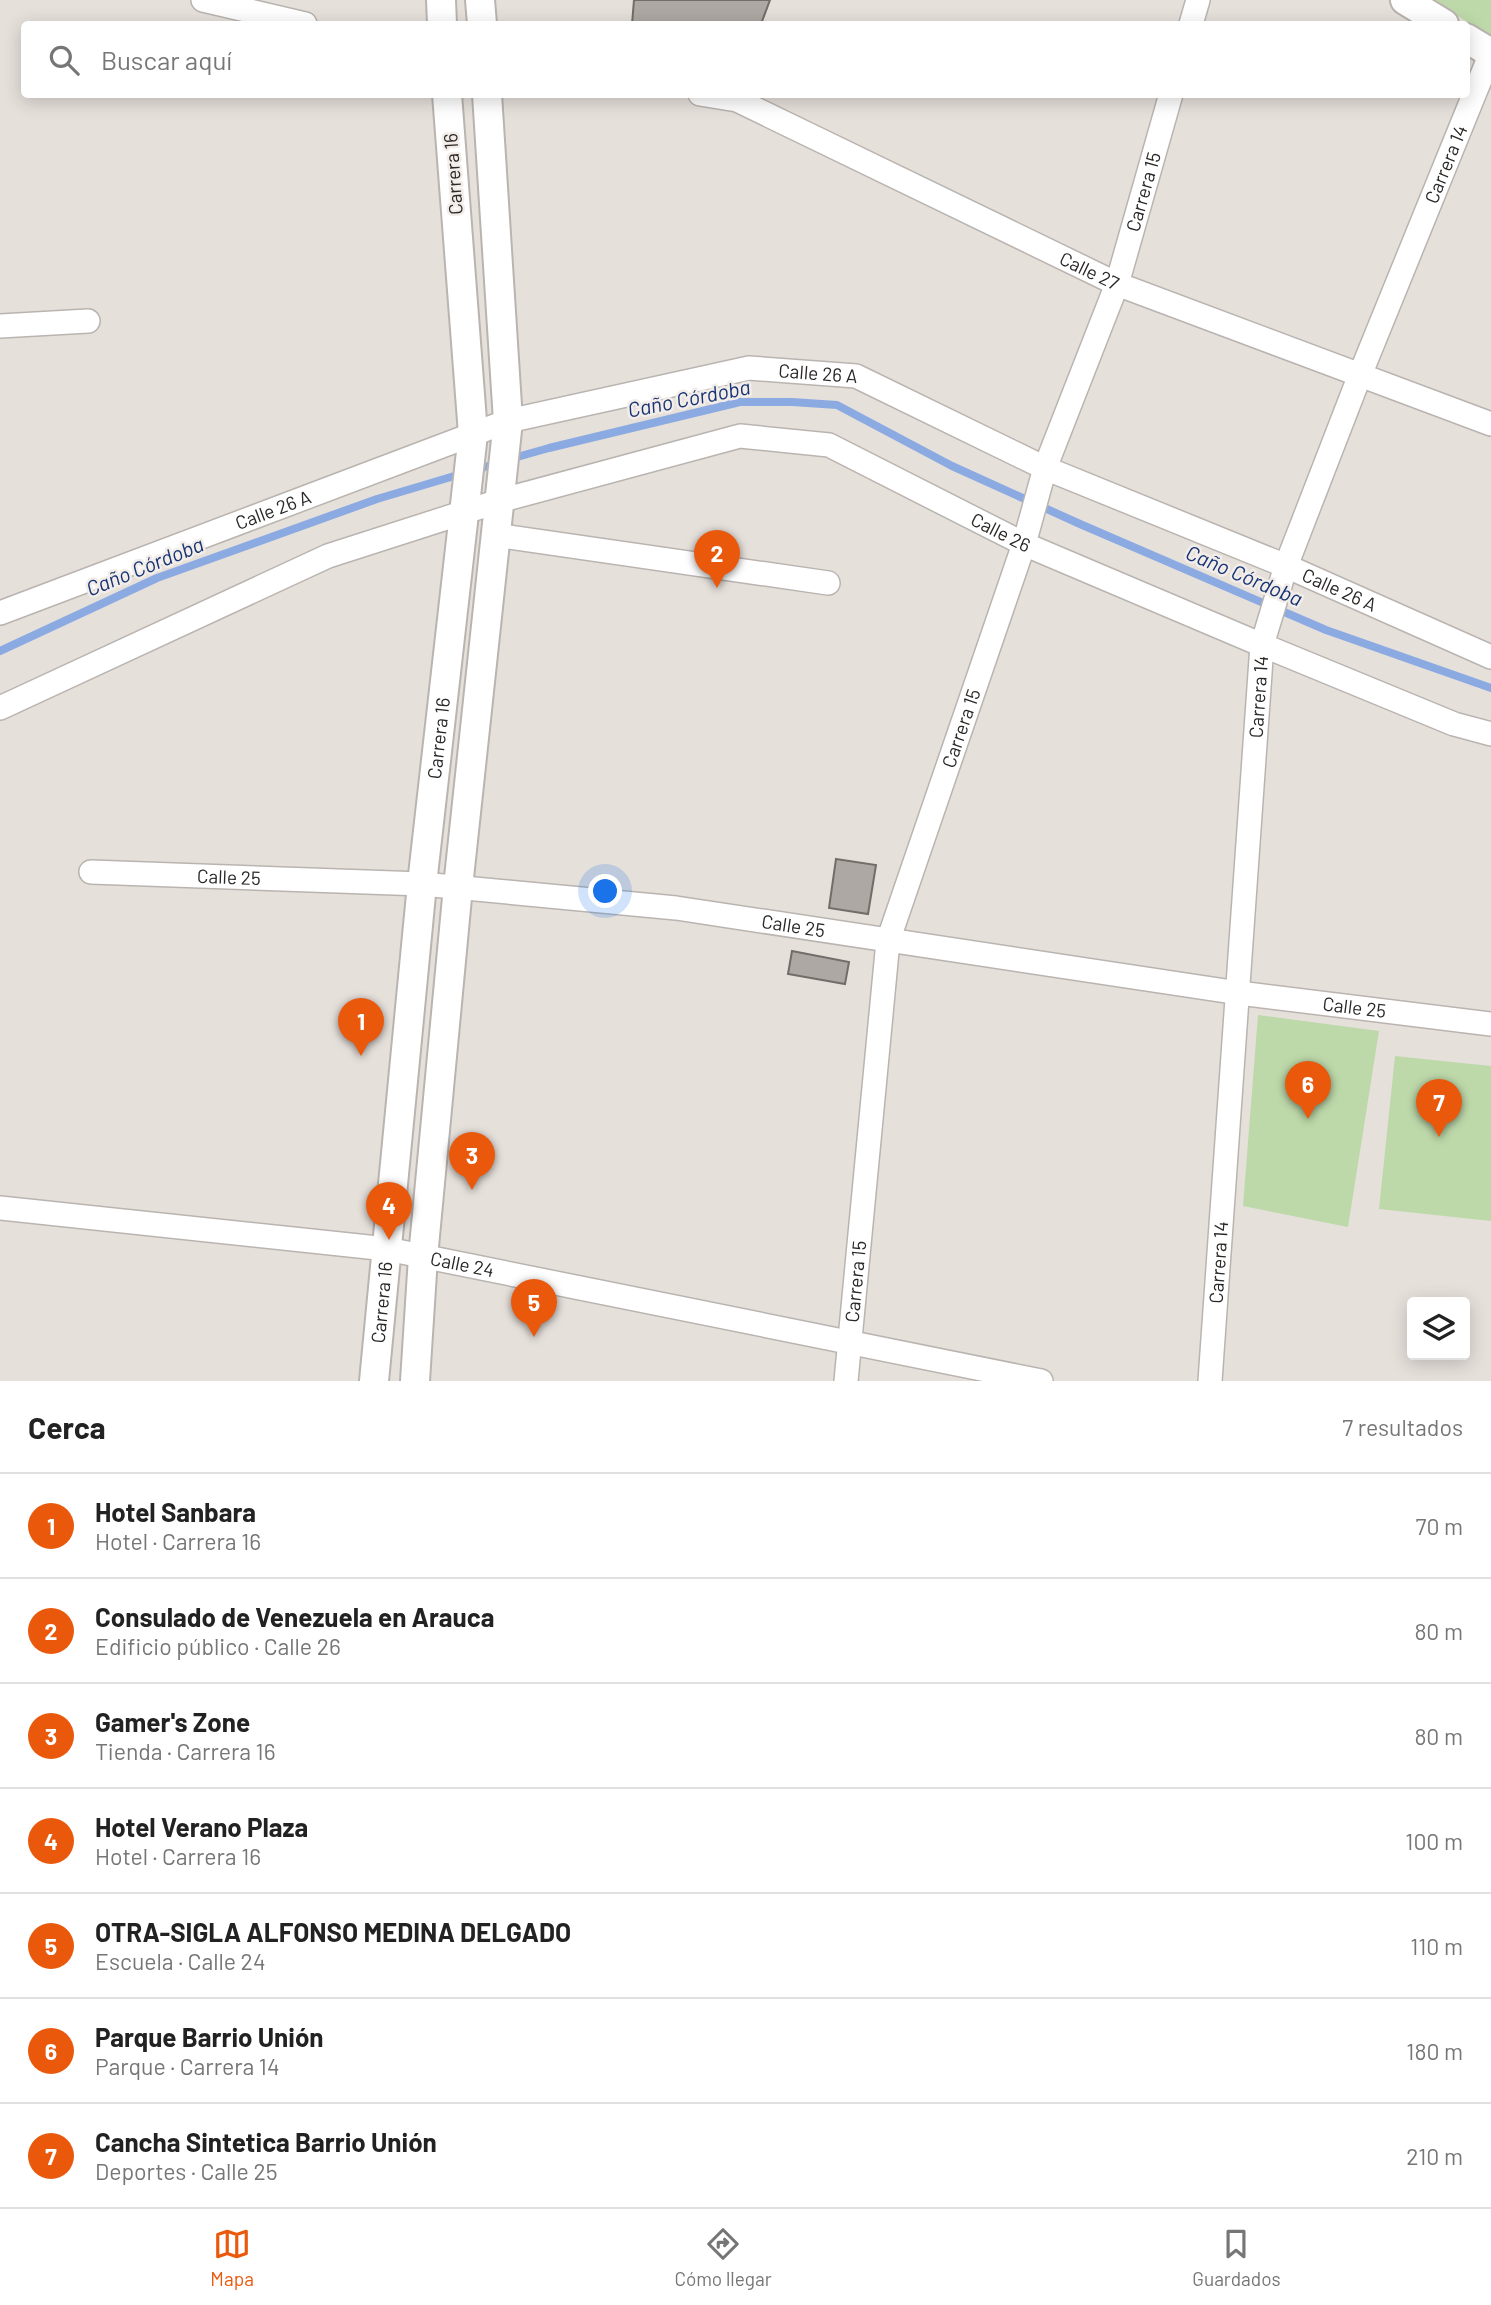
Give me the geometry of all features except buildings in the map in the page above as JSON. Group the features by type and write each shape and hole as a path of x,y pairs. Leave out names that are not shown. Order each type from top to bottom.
{"street":[{"path":"203,0 292,21"},
{"path":"440,0 442,21"},
{"path":"480,0 482,21"},
{"path":"1192,21 1198,0"},
{"path":"1405,0 1439,21"},
{"path":"1470,40 1491,53"},
{"name":"Carrera 14","path":"1210,1381 1264,638 1286,566 1360,375 1491,53"},
{"name":"Carrera 16","path":"374,1381 422,884 472,442 447,98"},
{"name":"Carrera 16","path":"415,1381 458,887 508,428 487,98"},
{"name":"Calle 27","path":"725,98 737,100 1117,284 1491,424"},
{"name":"Carrera 15","path":"846,1381 888,941 1026,536 1043,475 1117,284 1170,98"},
{"path":"0,326 88,321"},
{"name":"Calle 26 A","path":"0,613 508,428 749,368 856,376 1043,475 1286,566 1491,657"},
{"name":"Calle 26","path":"0,708 328,556 500,496 740,436 829,445 1026,536 1264,638 1454,724 1491,734"},
{"path":"495,535 828,583"},
{"name":"Calle 25","path":"91,872 422,884 676,908 1239,993 1491,1024"},
{"name":"Calle 24","path":"0,1208 387,1249 1041,1381"}],"green space":[{"path":"1434,0 1491,0 1491,38 1470,24 1470,21 1466,21"},
{"path":"1258,1015 1379,1031 1348,1227 1243,1206"},
{"path":"1395,1056 1491,1066 1491,1221 1379,1209"}],"waterway":[{"name":"Caño Córdoba","path":"510,459 740,402 837,405 952,466 1080,524 1326,630 1491,688"},
{"name":"Caño Córdoba","path":"0,651 157,578 377,499 498,463"}],"place":[{"name":"Consulado de Venezuela en Arauca","path":"717,588"},
{"name":"Hotel Sanbara","path":"361,1056"},
{"name":"Parque Barrio Unión","path":"1308,1119"},
{"name":"Cancha Sintetica Barrio Unión","path":"1439,1137"},
{"name":"Gamer's Zone","path":"472,1190"},
{"name":"Hotel Verano Plaza","path":"389,1240"},
{"name":"OTRA-SIGLA ALFONSO MEDINA DELGADO","path":"534,1337"}]}
